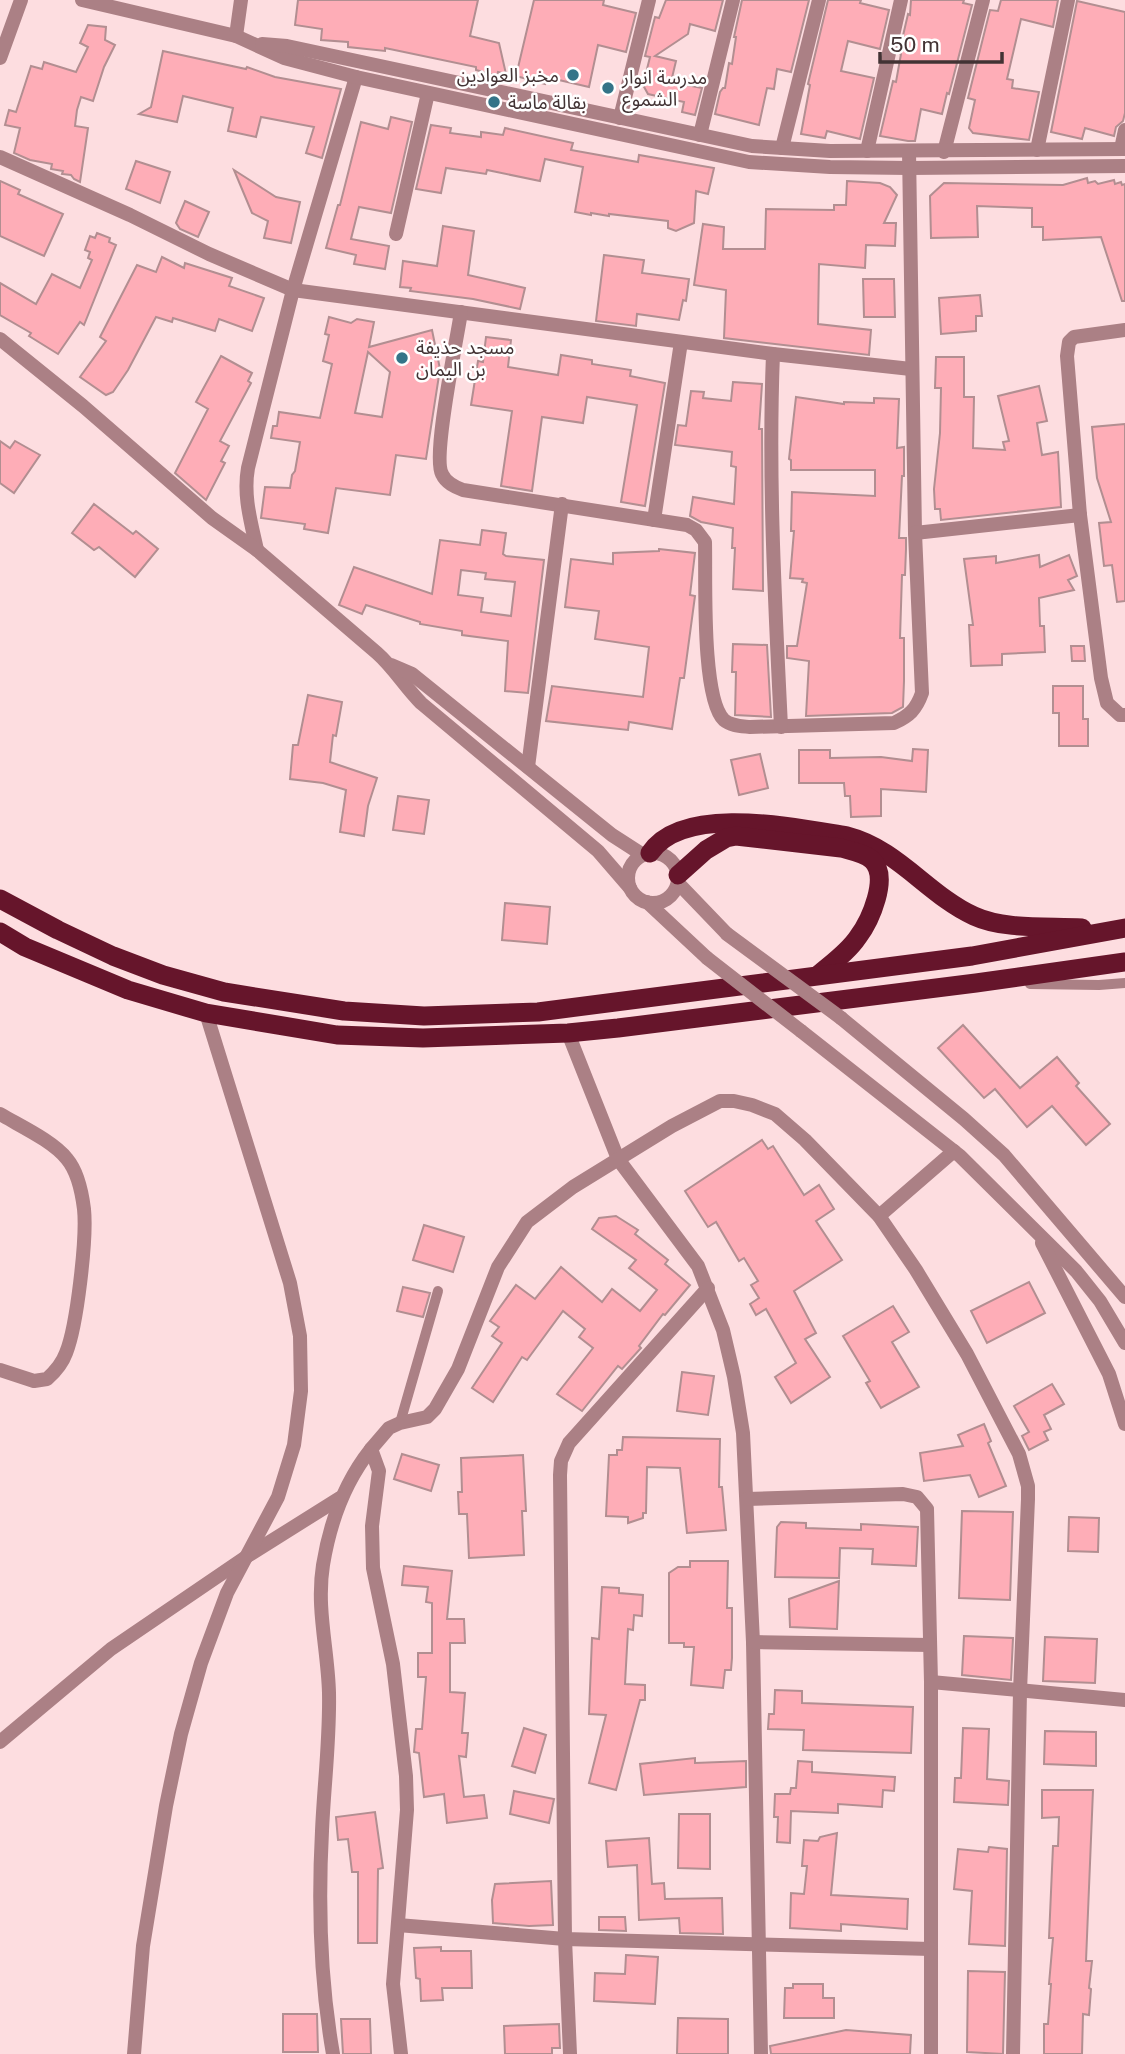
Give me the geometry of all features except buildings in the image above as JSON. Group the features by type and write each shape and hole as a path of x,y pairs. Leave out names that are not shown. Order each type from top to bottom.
{"highway":[{"path":"647,854 671,834 713,822 737,822 847,836 863,840 885,851 957,906 989,922 1120,929"},
{"path":"678,879 715,842 736,836 841,848 872,860 880,877 870,917 858,938 818,975"},
{"path":"0,899 113,956 163,975 224,992 344,1010 424,1016 538,1012 972,956 1120,929"},
{"path":"0,932 25,947 128,990 206,1013 337,1035 423,1038 568,1033 1125,962"}],"street":[{"path":"0,58 21,0"},
{"path":"82,0 236,36 284,58 356,77 749,162 909,168 1125,166"},
{"path":"236,36 241,0"},
{"path":"620,118 649,0"},
{"path":"700,135 733,0"},
{"path":"782,148 819,0"},
{"path":"867,151 901,0"},
{"path":"944,152 983,0"},
{"path":"1037,150 1068,0"},
{"path":"257,44 287,46 752,146 944,152 1123,149 1125,130"},
{"path":"257,550 245,484 293,290 360,62"},
{"path":"396,234 428,93"},
{"path":"461,312 440,444 439,464 442,476 463,490 687,525 696,530 705,542 707,657 711,691 717,709 724,719 734,725 782,727 894,723 909,716 918,706 922,693 911,369 909,151"},
{"path":"0,157 293,290 773,354 911,369"},
{"path":"1125,330 1074,337 1069,342 1067,363 1080,515 1103,691 1107,704 1120,715 1125,715"},
{"path":"0,339 83,406 212,518 257,550 391,665 412,674 612,835 647,854 666,856 672,861 678,879 727,934 841,1018 1004,1155 1125,1297"},
{"path":"654,520 681,342"},
{"path":"773,354 771,533 782,727"},
{"path":"528,767 562,504"},
{"path":"915,533 1080,515"},
{"path":"391,665 403,685 421,703 598,850 634,895 648,902 707,958 954,1151 1035,1229 1084,1281 1125,1343"},
{"path":"630,888 628,880 631,865 647,854"},
{"path":"648,902 663,901 675,891 678,879"},
{"path":"134,2054 145,1933 181,1734 201,1663 227,1593 278,1497 294,1445 301,1391 300,1336 290,1283 206,1013"},
{"path":"568,1033 618,1159 698,1266 723,1330 734,1377 743,1433 753,1642 761,2054"},
{"path":"333,2054 324,2004 320,1951 329,1692 320,1583 327,1544 340,1498 358,1465 381,1435 400,1423 427,1417 435,1409 458,1369 498,1267 527,1222 618,1159 720,1101 752,1105 775,1114 805,1140 879,1216 961,1343 1024,1469 1028,1499 1020,1691 1013,2054"},
{"path":"0,1114 68,1159 75,1172 84,1212 75,1313 67,1352 61,1364 47,1379 33,1381 0,1370"},
{"path":"879,1216 954,1151"},
{"path":"1035,1229 1109,1374 1125,1424"},
{"path":"570,2054 565,1939 561,1461 569,1443 708,1288"},
{"path":"371,1449 379,1471 372,1526 373,1568 393,1664 408,1810 393,1984 401,2054"},
{"path":"747,1499 903,1494 917,1497 927,1508 931,1682 931,2054"},
{"path":"0,1742 111,1649 249,1555 340,1498"},
{"path":"753,1642 930,1645"},
{"path":"931,1682 1125,1700"},
{"path":"398,1925 565,1939 931,1949"}],"lane":[{"path":"976,983 1125,983"},
{"path":"400,1423 438,1291"}],"place":[{"name":"مخبز العوادين","path":"573,75"},
{"name":"مدرسة انوار الشموع","path":"608,88"},
{"name":"بقالة ماسة","path":"494,102"},
{"name":"مسجد حذيفة بن اليمان","path":"402,358"}]}
